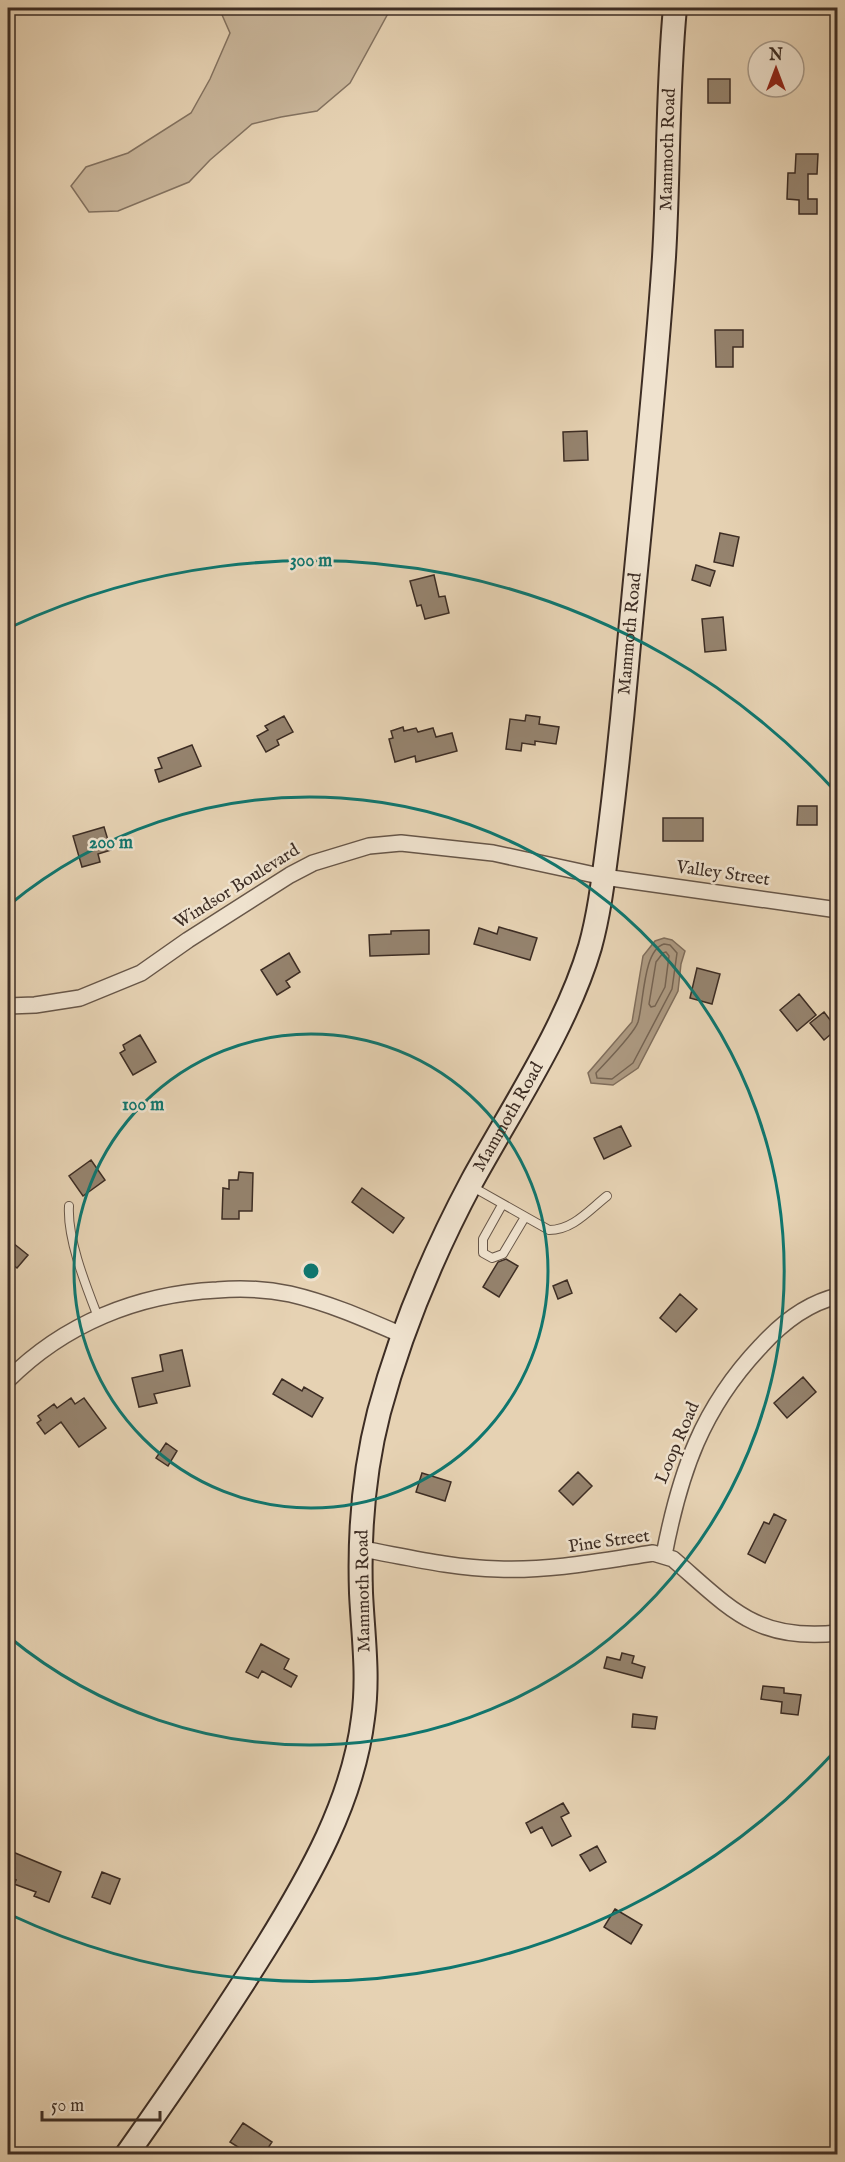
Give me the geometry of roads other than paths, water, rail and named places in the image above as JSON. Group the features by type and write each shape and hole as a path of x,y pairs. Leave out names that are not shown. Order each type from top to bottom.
{"main road":[{"name":"Mammoth Road","path":"127,2154 220,2022 308,1875 338,1813 356,1760 364,1712 366,1685 361,1593 367,1476 372,1444 402,1335 444,1235 551,1039 575,988 591,943 604,877 619,754 663,260 669,149 670,56 675,8"}],"street":[{"name":"Windsor Boulevard","path":"8,1006 35,1005 80,998 141,973 290,875 314,863 369,846 401,843 493,853 604,877"},
{"name":"Valley Street","path":"604,877 837,910"},
{"path":"8,1380 46,1346 72,1330 98,1317 142,1301 170,1294 209,1290 258,1290 288,1293 343,1309 402,1335"},
{"name":"Loop Road","path":"664,1555 676,1496 701,1431 724,1390 736,1373 772,1334 795,1316 837,1296"},
{"name":"Pine Street","path":"362,1549 455,1565 497,1569 562,1568 653,1553 673,1559 725,1604 754,1623 785,1633 801,1635 837,1633"}],"lane":[{"path":"470,1186 549,1230 561,1230 570,1226 607,1196"},
{"path":"502,1204 483,1239 483,1253 492,1258 503,1254 525,1217"},
{"path":"69,1206 68,1219 84,1281 98,1317"}],"water":[{"path":"664,938 672,940 685,951 678,991 638,1068 613,1085 591,1083 588,1073 632,1022 643,956 655,941"}]}
